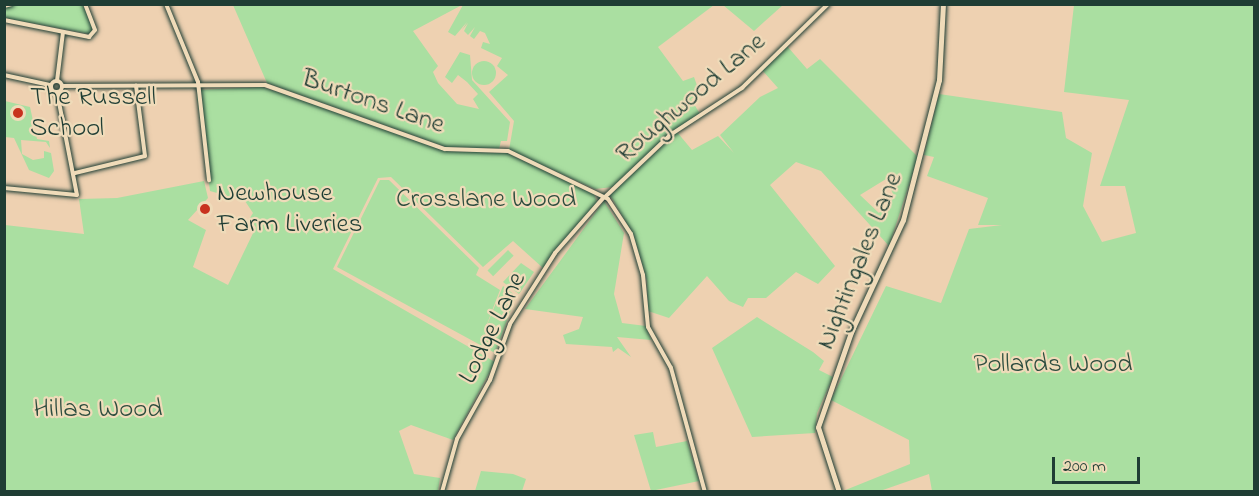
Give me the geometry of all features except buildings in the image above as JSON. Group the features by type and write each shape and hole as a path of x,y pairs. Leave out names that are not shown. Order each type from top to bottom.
{"main road":[{"name":"Nightingales Lane","path":"839,492 817,436 819,419 851,332 906,210 939,80 943,4"}],"street":[{"path":"4,6 12,4"},
{"path":"4,20 63,32 94,35 85,4"},
{"path":"166,4 198,87 209,180"},
{"name":"Roughwood Lane","path":"604,197 670,135 742,88 828,4"},
{"path":"57,81 63,32"},
{"path":"4,75 50,85 57,92 75,172 75,196 4,188"},
{"path":"50,85 57,81"},
{"path":"57,81 62,86 57,92"},
{"name":"Burtons Lane","path":"62,86 265,85 445,149 508,151 604,197 631,234 643,275 648,327 671,368 705,492"},
{"path":"75,172 145,156 136,86"},
{"name":"Lodge Lane","path":"442,492 457,439 490,380 515,316 555,253 604,197"}],"green space":[{"path":"17,4 83,5 94,29 90,34 5,18 4,7"},
{"path":"233,5 462,5 413,31 438,66 433,72 438,83 457,104 479,109 473,99 478,94 467,82 458,75 452,83 445,77 460,52 470,55 472,80 510,122 507,141 501,141 499,149 446,147 267,83"},
{"path":"463,5 714,5 658,47 683,81 694,77 700,94 691,99 700,114 613,187 595,189 509,150 514,121 489,92 508,75 497,66 502,58 481,48 483,42 490,44 485,33 480,31 474,39 470,36 475,27 468,35 464,31 468,23 462,30 467,22 455,36 448,32"},
{"path":"723,5 783,5 754,31"},
{"name":"Pollards Wood","path":"1074,5 1254,5 1254,491 932,491 929,474 880,491 843,491 910,464 909,440 831,400 886,286 941,303 969,229 1002,225 978,225 988,198 927,176 934,157 924,155 939,94 1062,112 1066,138 1092,153 1083,206 1102,242 1136,233 1125,186 1100,186 1129,100 1064,92"},
{"path":"787,46 807,69 820,59 918,157 889,246 821,171 796,162 770,185 835,266 818,284 796,272 766,298 748,298 743,307 729,301 707,276 669,318 648,311 647,281 633,234 610,195 677,132 692,150 718,136 734,153 720,135 760,97 778,88 762,70","holes":["886,179 894,196 879,213 860,195"]},
{"path":"484,61 489,62 495,68 495,78 489,84 484,85 479,84 473,78 472,73 473,68 479,62"},
{"path":"261,87 369,120 445,151 507,153 594,194 597,202 543,268 513,241 483,267 391,177 378,178 333,269 495,362 453,440 411,425 399,431 414,474 440,478 438,491 5,492 5,225 84,234 79,199 117,198 204,181 208,198 188,220 206,230 193,267 228,285 256,227 248,221 253,213 245,201 210,191 197,97 198,90"},
{"name":"The Russell School","path":"5,101 30,107 37,139 49,141 50,148 46,142 21,140 22,154 33,160 44,158 44,151 51,153 54,171 49,178 29,170 14,138 5,137"},
{"path":"380,180 389,180 479,268 476,275 500,290 482,337 503,286 516,296 495,353 337,267"},
{"path":"604,201 624,233 614,294 622,323 646,326 651,340 617,337 631,357 618,348 613,352 612,347 566,344 563,335 579,329 583,317 525,309"},
{"path":"508,250 514,256 493,276 487,271"},
{"path":"521,263 534,272 519,294 503,282"},
{"path":"757,317 813,352 824,361 819,370 833,377 817,413 815,433 752,437 712,348"},
{"path":"653,432 656,447 687,441 699,481 651,491 634,435"},
{"path":"481,471 513,474 526,479 522,491 475,491"}],"place":[{"name":"The Russell School","path":"18,113"},
{"name":"Newhouse Farm Liveries","path":"205,209"}],"park label":[{"name":"Crosslane Wood","path":"486,200"},
{"name":"Hillas Wood","path":"98,410"}]}
